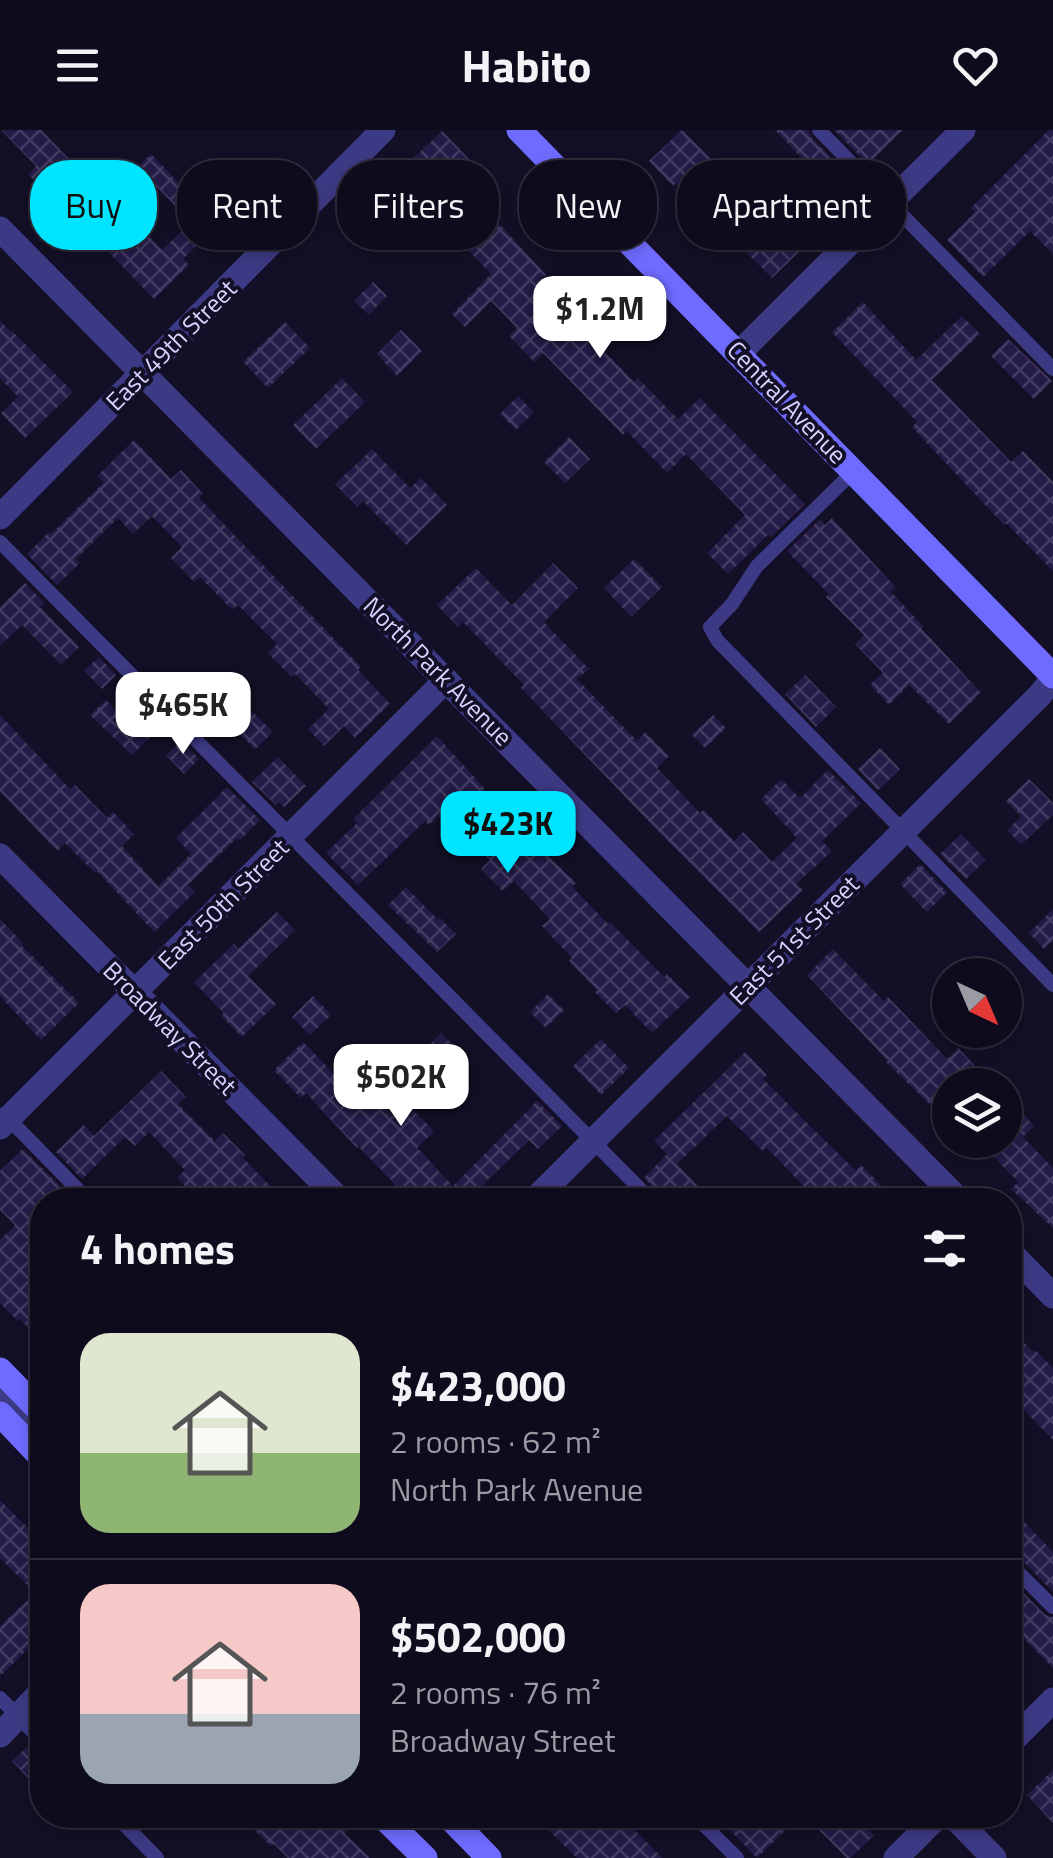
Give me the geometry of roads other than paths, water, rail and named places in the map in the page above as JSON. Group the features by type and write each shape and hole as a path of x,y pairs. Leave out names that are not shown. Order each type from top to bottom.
{"main road":[{"name":"Central Avenue","path":"519,130 1053,677"},
{"path":"0,1370 30,1401"},
{"path":"0,1414 30,1445"},
{"path":"394,1828 425,1858"},
{"path":"460,1828 489,1857"}],"street":[{"name":"East 49th Street","path":"0,517 384,130"},
{"path":"906,187 963,130"},
{"name":"North Park Avenue","path":"0,229 947,1188"},
{"path":"739,353 843,250"},
{"name":"East 51st Street","path":"546,1188 1053,677"},
{"name":"East 50th Street","path":"3,1119 446,680"},
{"name":"Broadway Street","path":"0,856 328,1188"},
{"path":"1022,1264 1053,1296"},
{"path":"1022,1732 1053,1700"},
{"path":"0,1735 9,1707"},
{"path":"896,1858 926,1828"},
{"path":"965,1828 994,1858"}],"lane":[{"path":"820,130 850,160"},
{"path":"906,217 1051,363"},
{"path":"854,470 757,566 732,604 710,628 716,640 1053,985"},
{"path":"0,542 639,1188"},
{"path":"3,1119 75,1188"},
{"path":"0,1391 30,1422"},
{"path":"1022,1576 1053,1607"},
{"path":"9,1707 30,1728"},
{"path":"127,1828 156,1858"},
{"path":"707,1828 736,1858"}]}
